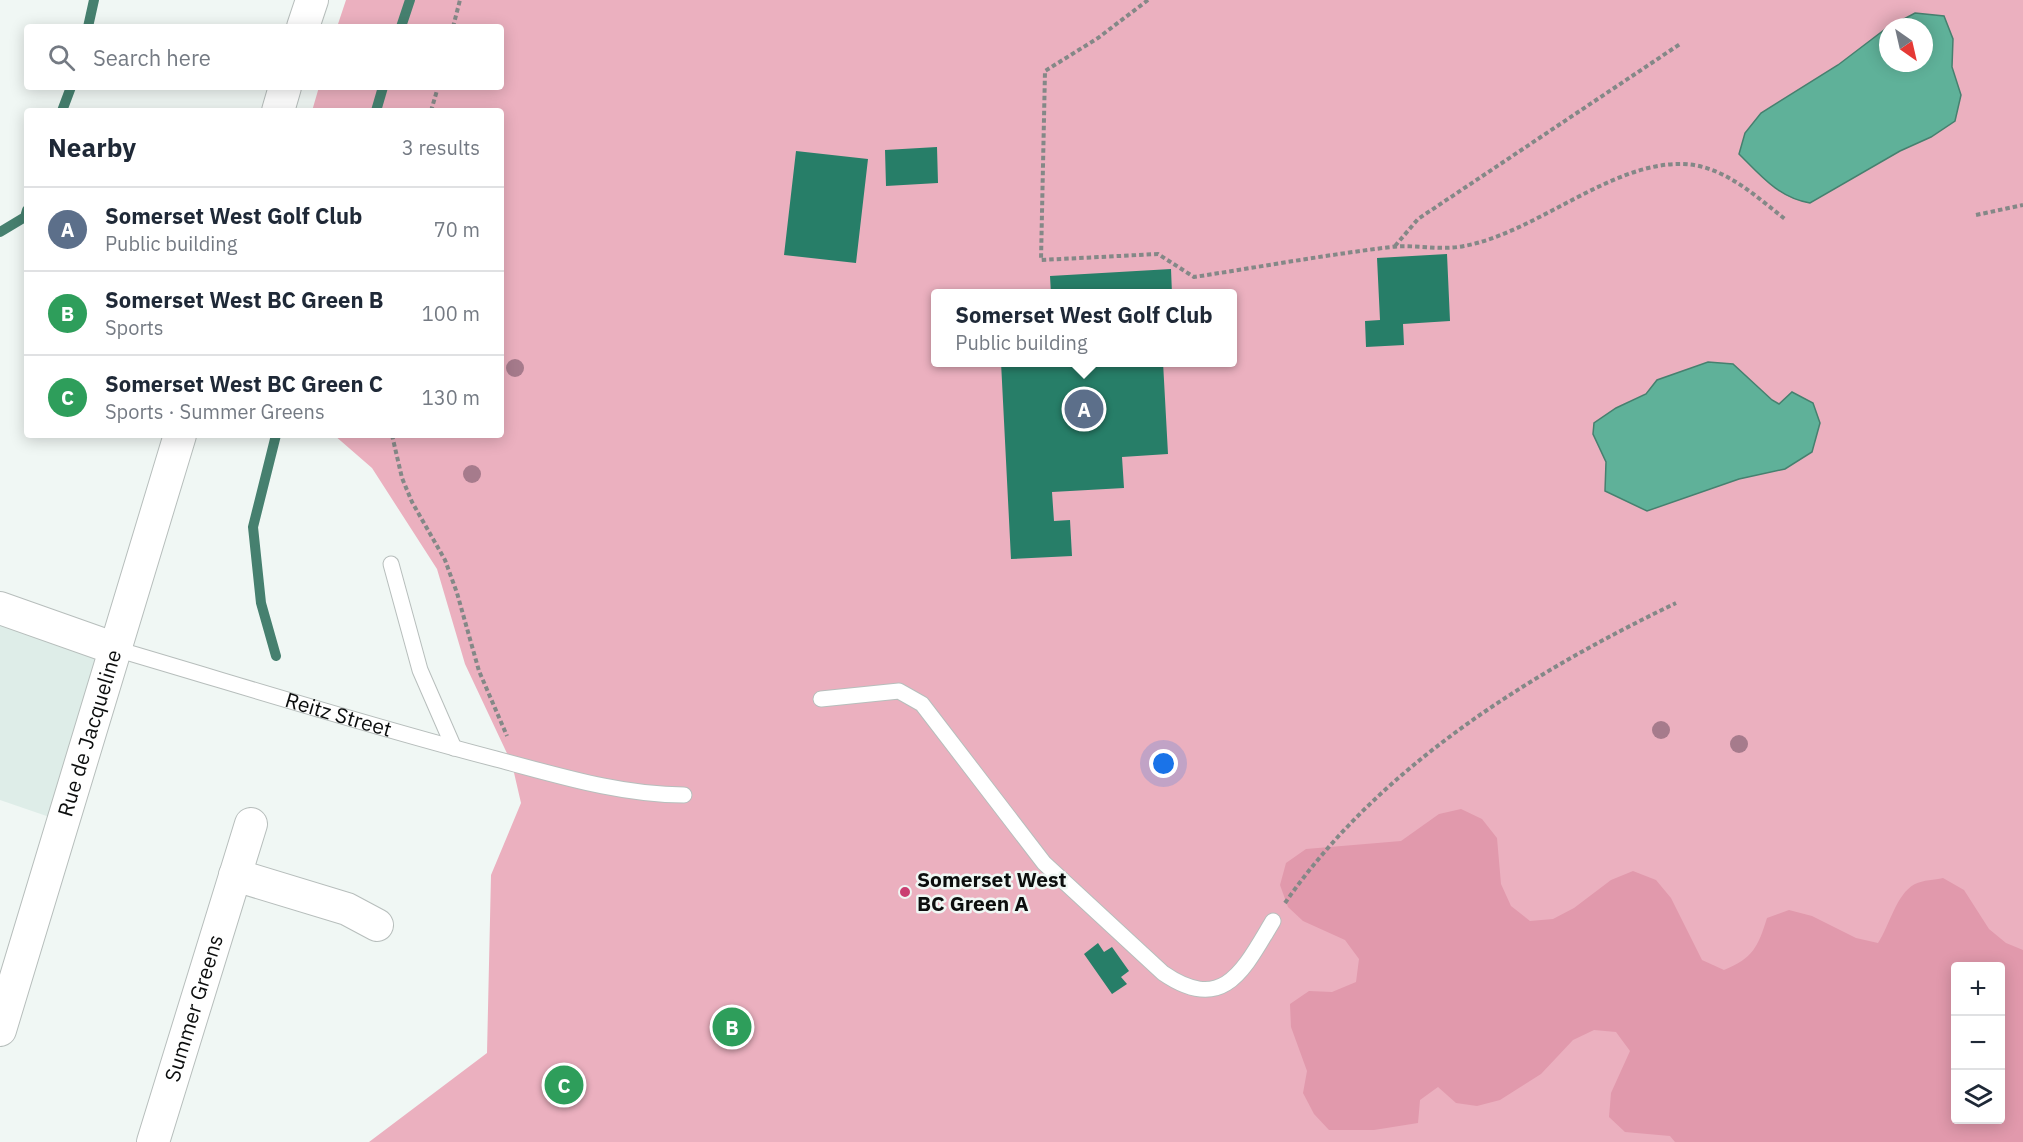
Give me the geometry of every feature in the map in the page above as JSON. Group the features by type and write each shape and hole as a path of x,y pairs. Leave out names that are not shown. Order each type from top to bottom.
{"street":[{"path":"304,24 312,0"},
{"path":"279,108 284,90"},
{"name":"Rue de Jacqueline","path":"0,1030 179,438"},
{"name":"Reitz Street","path":"0,608 116,649"},
{"name":"Summer Greens","path":"153,1142 251,824"},
{"path":"235,875 347,909 377,925"}],"lane":[{"path":"391,564 420,669 454,748"},
{"name":"Reitz Street","path":"116,649 519,765 586,782 658,795 684,795"},
{"path":"821,699 899,691 922,704 1044,863 1163,973 1183,986 1204,991 1228,981 1244,968 1273,921"}],"path":[{"path":"454,24 460,0"},
{"path":"1148,0 1098,38 1045,71 1041,260 1158,254 1194,277 1395,246 1462,247 1498,237 1608,183 1651,168 1679,164 1712,169 1743,186 1785,219"},
{"path":"1395,246 1418,219 1680,44"},
{"path":"432,108 437,90"},
{"path":"1976,215 2023,205"},
{"path":"393,438 402,478 445,560 457,593 479,671 519,765"},
{"path":"1273,921 1298,884 1379,794 1434,749 1521,689 1596,642 1676,603"}],"shaded area":[{"path":"346,0 2023,0 2023,1142 369,1142 487,1053 491,875 521,803 512,764 465,664 437,569 372,468 337,438 504,438 504,108 313,108 318,90 504,90 504,24 338,24"},
{"path":"1915,13 1944,16 1953,39 1952,67 1961,95 1955,121 1931,137 1900,151 1810,203 1780,191 1739,154 1745,133 1761,113 1838,65 1879,34 1879,72 1933,72 1933,18 1906,18"},
{"path":"1708,362 1733,364 1779,404 1792,392 1813,403 1820,423 1812,452 1785,469 1739,479 1647,511 1605,491 1606,462 1593,434 1594,423 1616,408 1646,394 1657,380"},
{"path":"0,610 117,651 64,822 0,800"},
{"path":"1461,809 1482,819 1497,838 1501,884 1511,906 1530,921 1553,919 1574,908 1611,880 1633,871 1656,880 1671,898 1702,960 1724,970 1742,961 1753,950 1761,937 1767,918 1789,910 1812,916 1856,938 1878,943 1898,902 1908,889 1918,883 1943,878 1964,890 1989,929 2006,943 2023,950 2023,1142 1675,1142 1670,1136 1625,1132 1609,1117 1611,1093 1630,1051 1616,1032 1594,1030 1573,1040 1541,1074 1500,1100 1477,1106 1456,1103 1438,1087 1420,1100 1418,1123 1374,1130 1329,1130 1314,1114 1303,1093 1307,1071 1291,1027 1290,1004 1309,991 1332,992 1356,982 1359,959 1345,940 1303,921 1288,907 1280,885 1286,863 1306,849 1401,841 1439,814"}],"building":[{"path":"937,147 938,183 886,186 885,150"},
{"path":"796,151 868,159 856,263 784,255"},
{"path":"1447,254 1450,321 1403,324 1404,345 1366,347 1365,321 1380,320 1377,258"},
{"path":"1171,269 1172,289 1051,289 1050,276"},
{"path":"1001,367 1163,367 1168,454 1122,457 1124,488 1052,492 1054,521 1070,520 1072,556 1011,559"},
{"path":"1098,943 1104,952 1112,947 1129,971 1121,977 1127,984 1112,994 1084,954"}],"waterway":[{"path":"89,24 94,0"},
{"path":"402,24 410,0"},
{"path":"63,108 70,90"},
{"path":"377,108 382,90"},
{"path":"0,232 24,218"},
{"path":"275,438 253,527 261,603 276,656"}],"place":[{"name":"Somerset West Golf Club","path":"1084,409"},
{"name":"Somerset West BC Green A","path":"905,892"},
{"name":"Somerset West BC Green B","path":"732,1027"},
{"name":"Somerset West BC Green C","path":"564,1085"}]}
